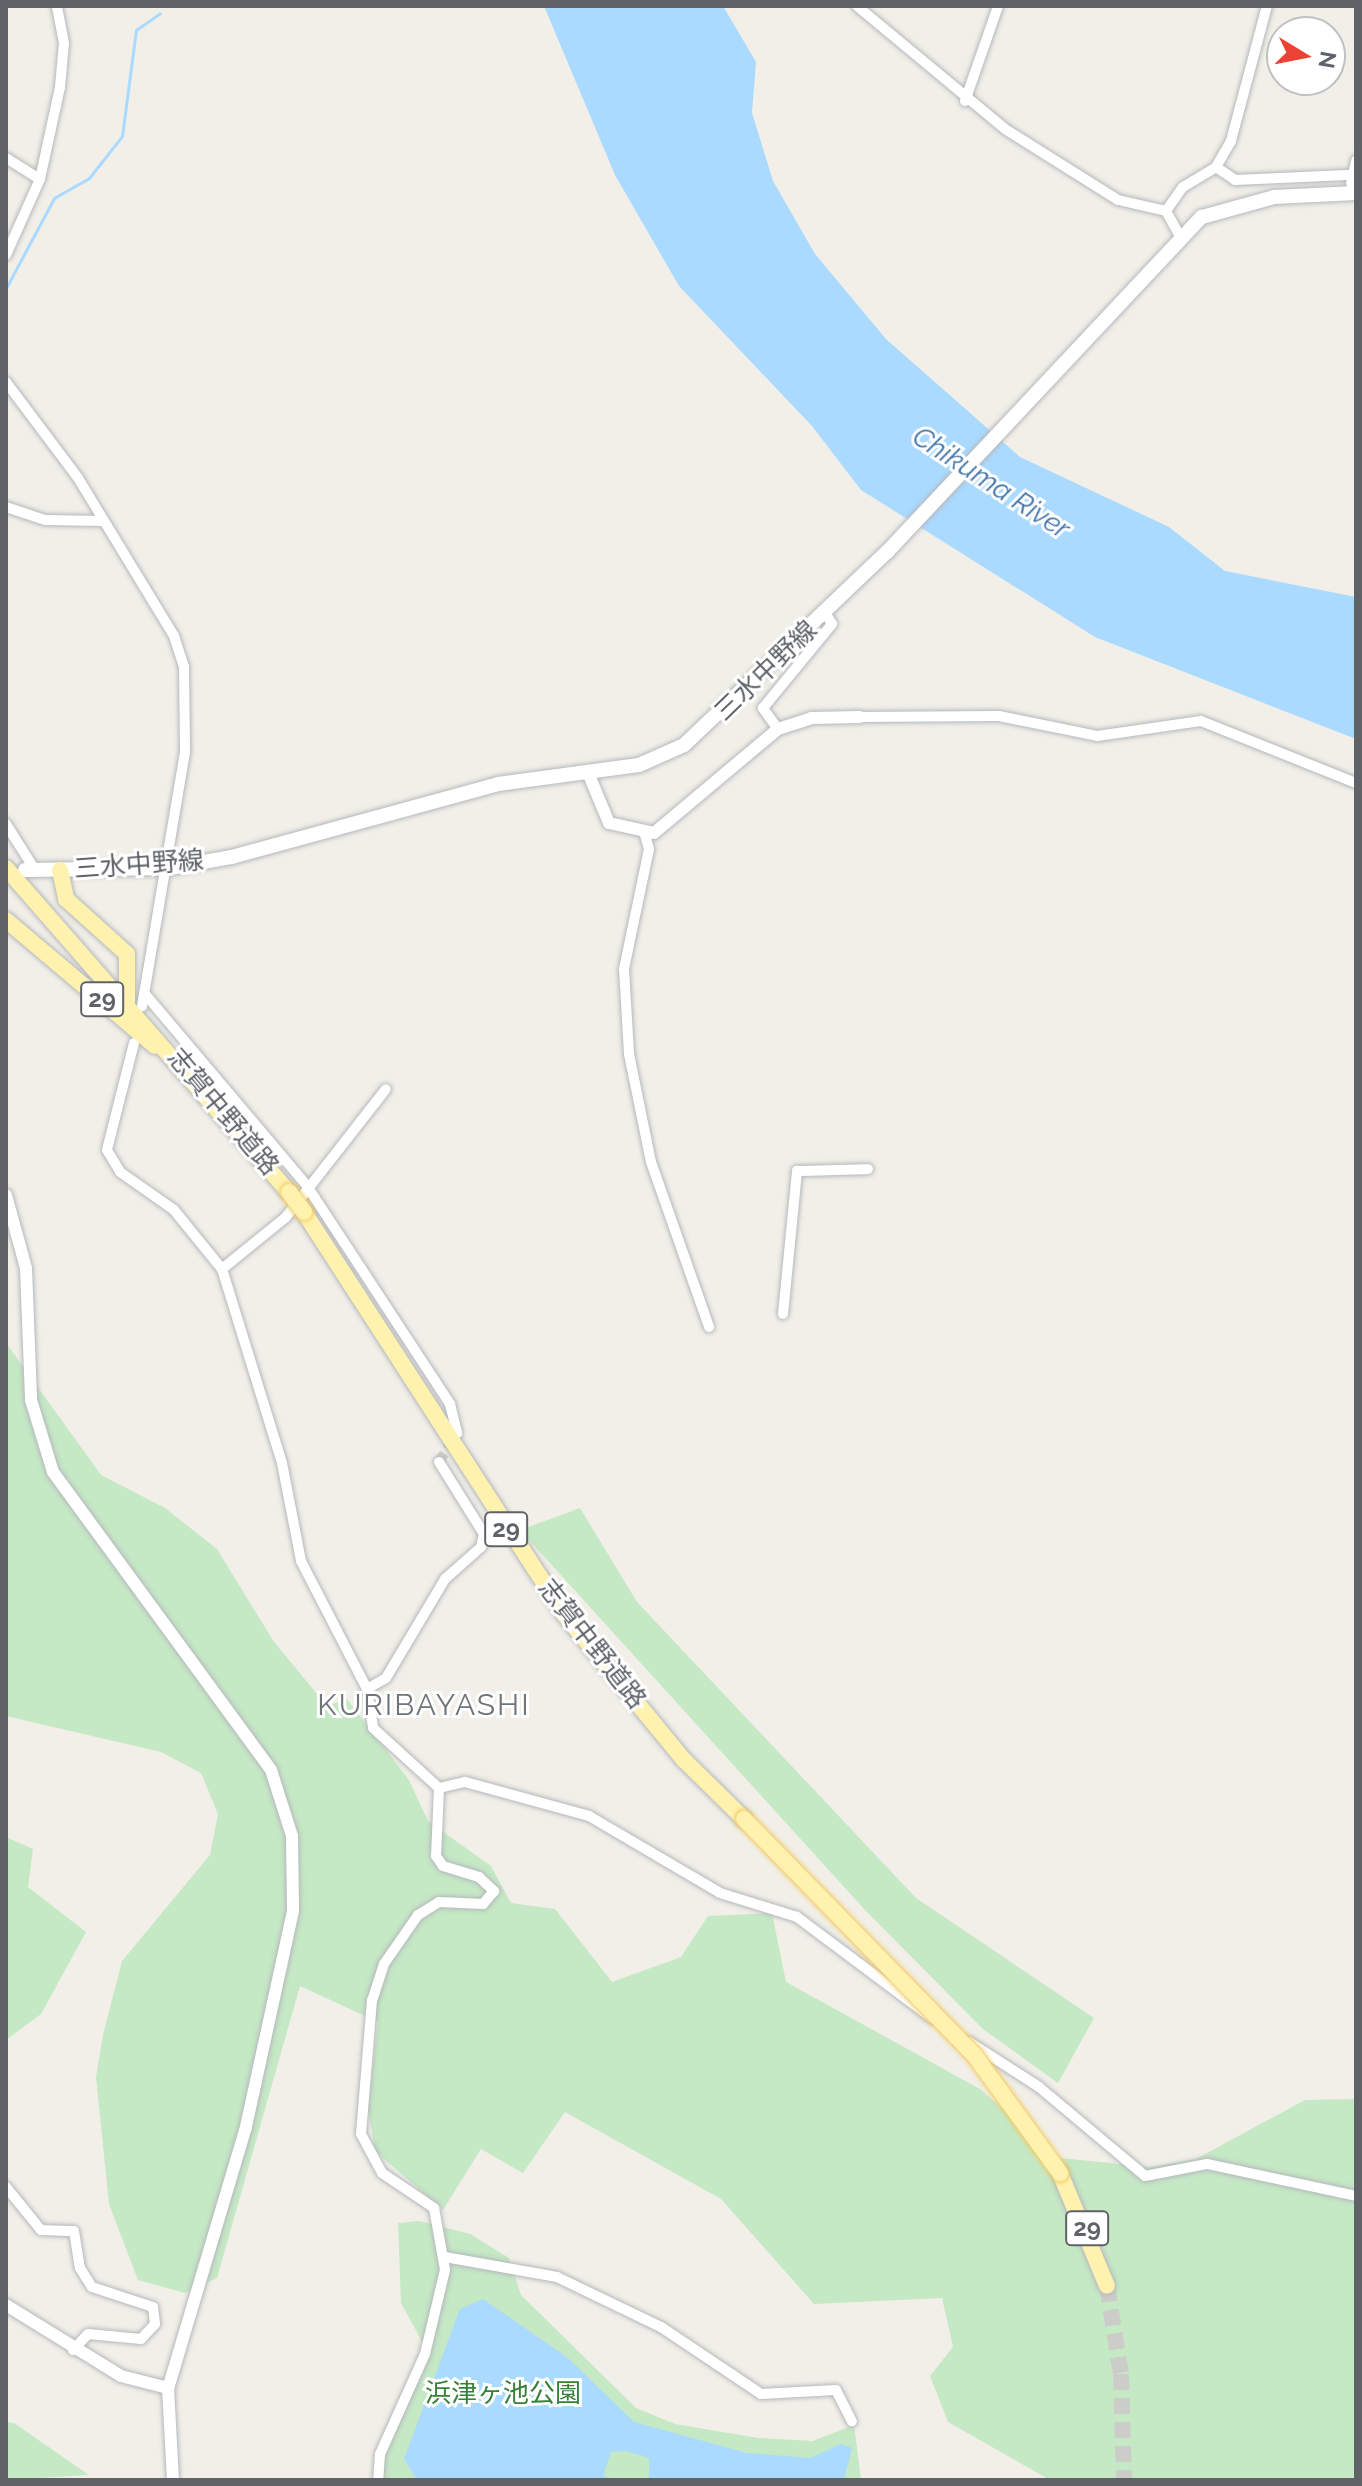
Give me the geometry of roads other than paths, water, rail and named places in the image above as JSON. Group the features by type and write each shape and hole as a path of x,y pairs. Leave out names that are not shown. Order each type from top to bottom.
{"main road":[{"name":"三水中野線","path":"30,870 170,868 498,784 589,775 639,765 697,738 887,552 1155,263 1202,217 1242,202 1351,184"},
{"name":"志賀中野道路","path":"6,868 135,1003 304,1212 564,1614 684,1760 975,2056 1060,2173 1107,2286"},
{"name":"29","path":"60,870 66,899 127,954 135,1003"},
{"name":"29","path":"6,920 196,1080"}],"street":[{"path":"6,255 40,179 62,64 57,6"},
{"path":"857,6 965,101 1118,200 1166,211 1181,238"},
{"path":"965,101 998,6"},
{"path":"1166,211 1183,187 1216,167 1231,141 1267,6"},
{"path":"6,158 40,179"},
{"path":"1216,167 1235,180 1351,184 1356,161"},
{"path":"6,382 103,521 174,636 184,667 185,752 170,868 145,994 135,1003"},
{"path":"6,507 45,520 103,521"},
{"path":"778,729 763,708 832,624 825,613"},
{"path":"589,775 609,823 645,835 688,811 778,729 811,718 999,716 1097,736 1201,721 1356,783"},
{"path":"6,824 30,870"},
{"path":"645,835 649,849 624,969 629,1054 651,1162 709,1327"},
{"path":"145,994 307,1186 450,1404 457,1433"},
{"path":"134,1043 107,1150 120,1172 174,1210 222,1269 282,1463 301,1561 367,1689 373,1728 439,1788"},
{"path":"222,1269 286,1217 307,1186 386,1089"},
{"path":"783,1314 797,1171 868,1169"},
{"path":"6,1195 26,1268 31,1400 53,1472 271,1770 292,1836 293,1911 250,2113 168,2388 173,2480"},
{"path":"367,1689 386,1678 445,1579 481,1547 484,1534 439,1462"},
{"path":"439,1788 465,1782 589,1816 720,1893 786,1911 903,2001 1022,2075 1145,2176 1207,2164 1356,2196"},
{"path":"378,2480 380,2454 425,2354 445,2257 429,2200 382,2173 359,2124 372,2000 384,1964 418,1915 439,1902 483,1904 494,1891 479,1877 448,1870 436,1856 439,1788"},
{"path":"6,2187 41,2230 74,2231 80,2268 92,2287 153,2307 155,2324 141,2339 88,2334 73,2350"},
{"path":"445,2257 557,2277 661,2327 761,2394 836,2390 852,2421"},
{"path":"6,2305 73,2350 121,2376 168,2388"}],"water":[{"name":"Chikuma River","path":"544,6 723,6 756,62 752,113 773,181 815,254 886,339 1020,457 1169,527 1225,571 1356,597 1356,739 1095,637 861,490 812,426 679,286 615,175"},
{"name":"浜津ヶ池公園","path":"483,2299 568,2358 634,2422 747,2453 810,2458 841,2444 852,2448 844,2480 649,2480 649,2458 626,2451 611,2452 603,2476 616,2480 417,2480 404,2459 460,2309"}],"waterway":[{"path":"6,288 54,198 89,178 122,136 136,30 160,13"}],"tunnel":[{"path":"439,1462 454,1438"},
{"path":"1107,2286 1121,2374 1124,2480"}],"district":[{"name":"KURIBAYASHI","path":"424,1705"}]}
